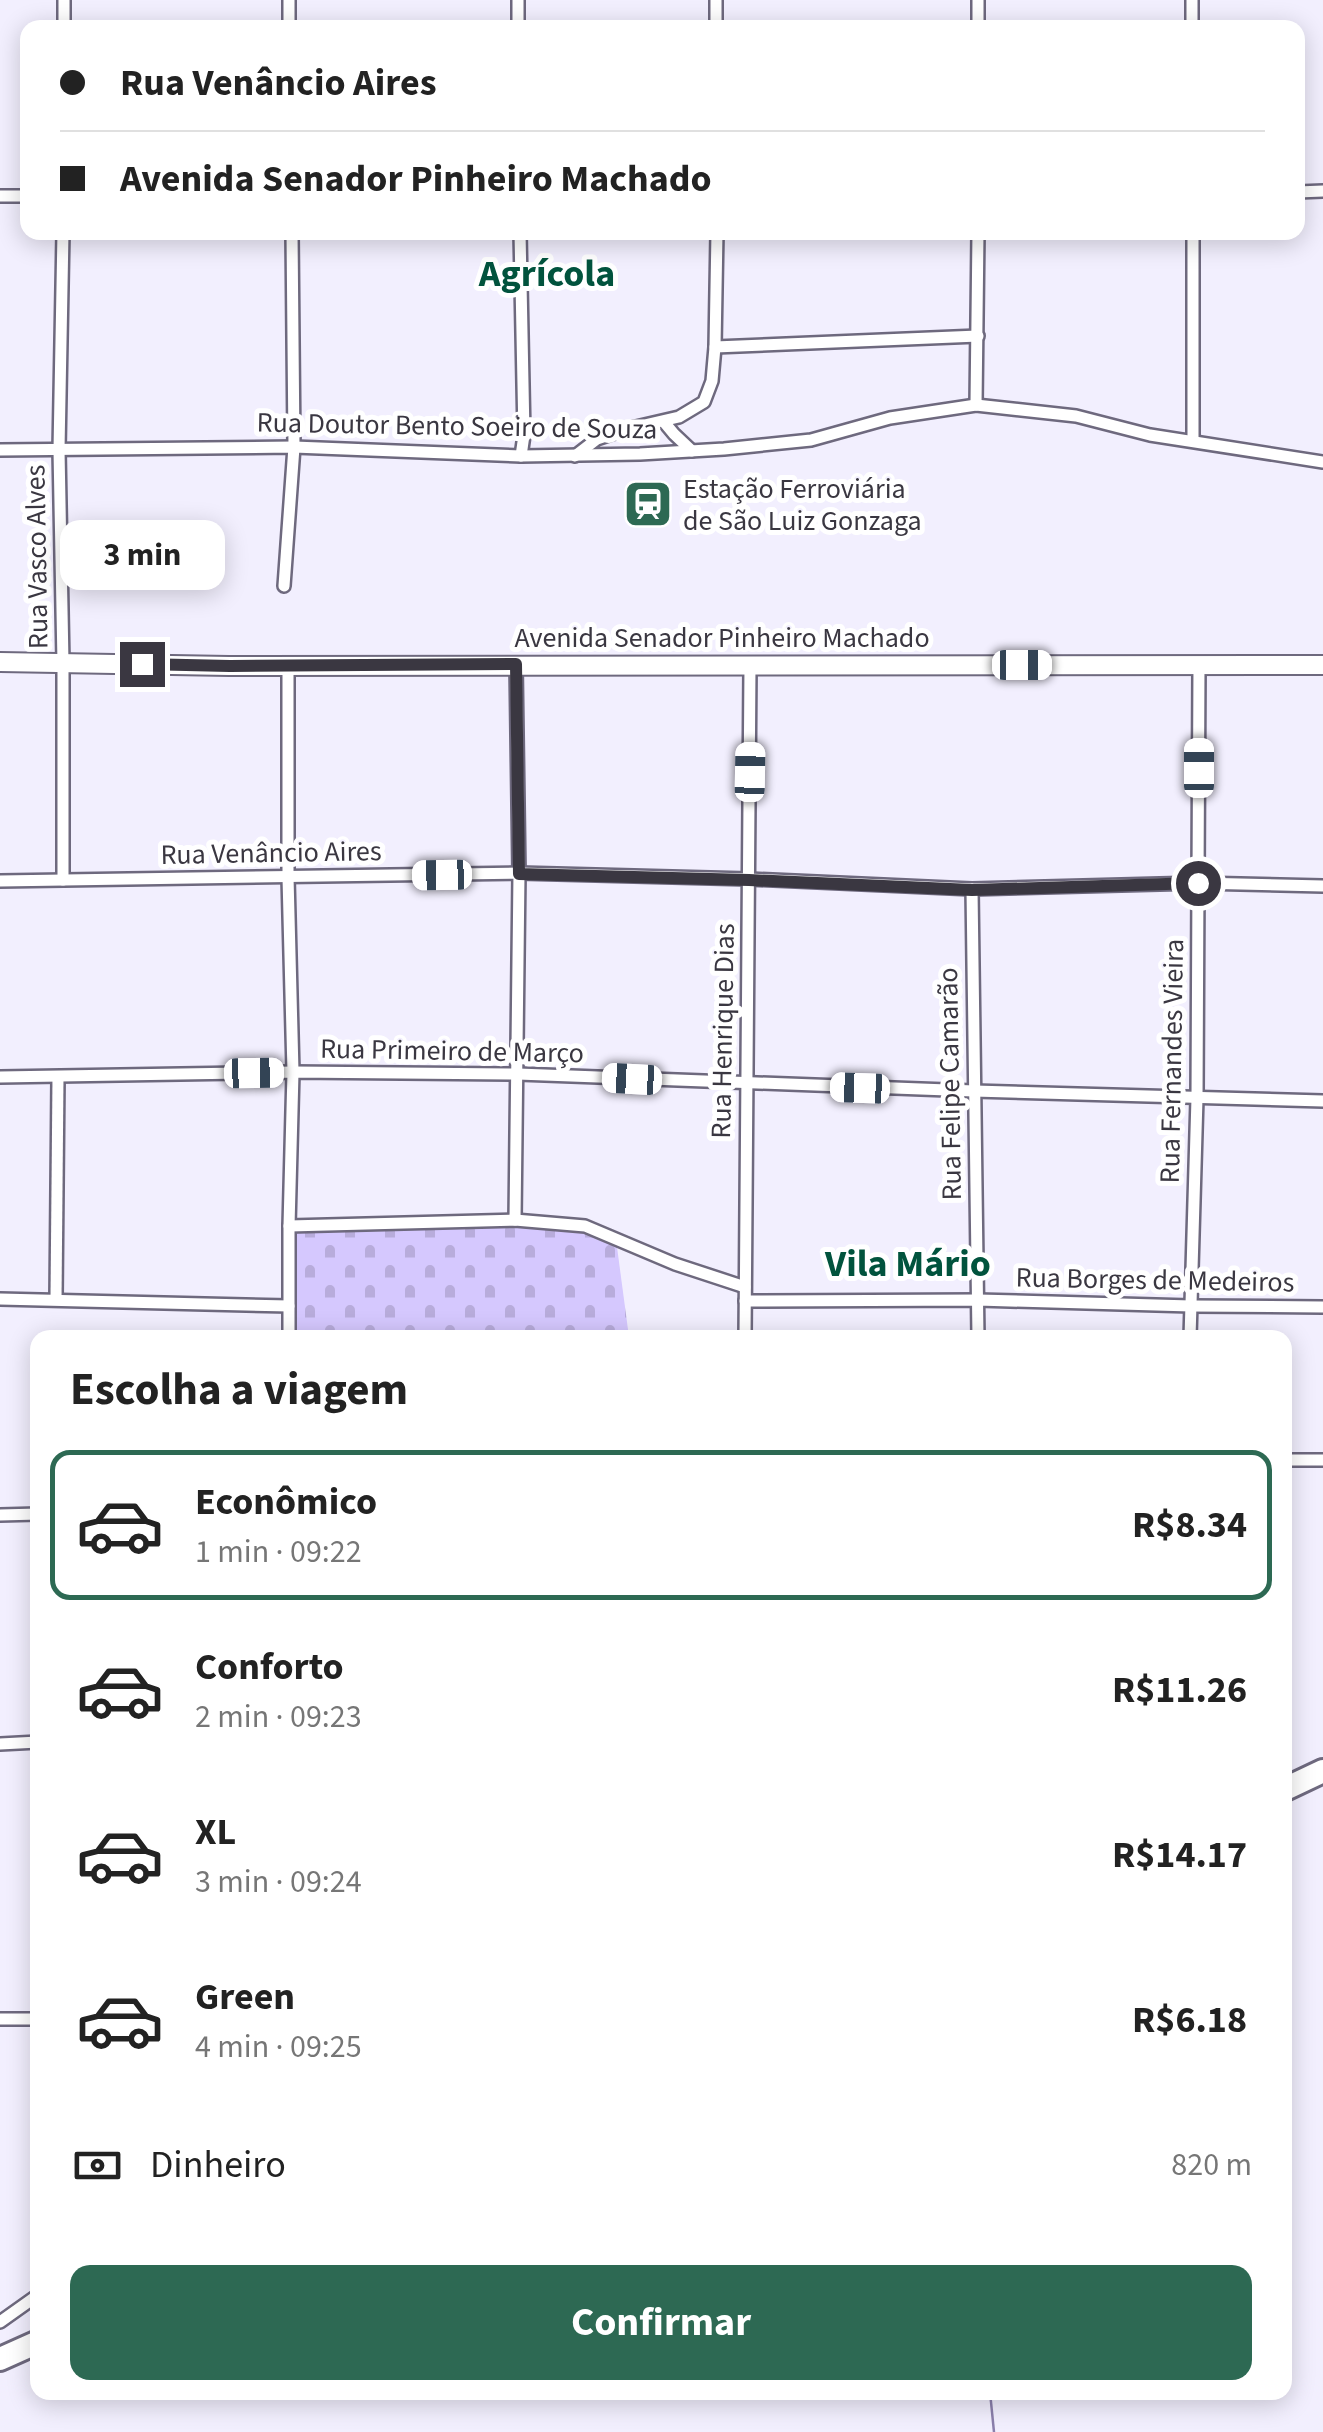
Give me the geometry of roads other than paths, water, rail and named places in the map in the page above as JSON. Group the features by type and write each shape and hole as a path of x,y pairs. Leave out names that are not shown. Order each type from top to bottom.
{"highway":[{"path":"1292,1786 1323,1771"},
{"path":"0,2359 30,2346"}],"main road":[{"name":"Avenida Senador Pinheiro Machado","path":"0,662 288,666 1323,665"}],"street":[{"name":"Rua Vasco Alves","path":"63,240 59,450 63,880"},
{"path":"284,586 294,447 292,240"},
{"path":"520,240 524,435 521,456"},
{"path":"574,456 597,439 679,417 704,402 712,381 715,348 716,240"},
{"path":"976,404 978,240"},
{"path":"1192,440 1193,240"},
{"path":"715,348 978,336"},
{"name":"Rua Doutor Bento Soeiro de Souza","path":"0,450 294,447 521,456 692,451 811,440 890,418 976,404 1076,416 1150,435 1323,462"},
{"path":"664,422 692,451"},
{"path":"514,1220 519,874 516,664"},
{"name":"Rua Fernandes Vieira","path":"1190,1330 1197,1098 1199,664"},
{"path":"288,666 293,1072 290,1330"},
{"name":"Rua Henrique Dias","path":"745,1330 750,666"},
{"name":"Rua Venâncio Aires","path":"0,881 519,874 972,890 1198,883 1323,886"},
{"name":"Rua Felipe Camarão","path":"972,890 978,1330"},
{"name":"Rua Primeiro de Março","path":"0,1077 293,1072 518,1074 1323,1101"},
{"path":"56,1299 58,1077"},
{"path":"289,1226 514,1220 585,1226 675,1264 745,1287"},
{"path":"0,1299 289,1306"},
{"name":"Rua Borges de Medeiros","path":"746,1301 978,1300 1323,1307"},
{"path":"1292,1460 1323,1460"},
{"path":"0,1515 30,1514"},
{"path":"0,1744 30,1742"},
{"path":"0,2019 30,2018"},
{"path":"0,2322 30,2301"}],"waterway":[{"path":"991,2400 994,2432"}],"place":[{"name":"Estação Ferroviária de São Luiz Gonzaga","path":"648,504"}],"district":[{"name":"Agrícola","path":"547,273"},
{"name":"Vila Mário","path":"908,1263"}]}
